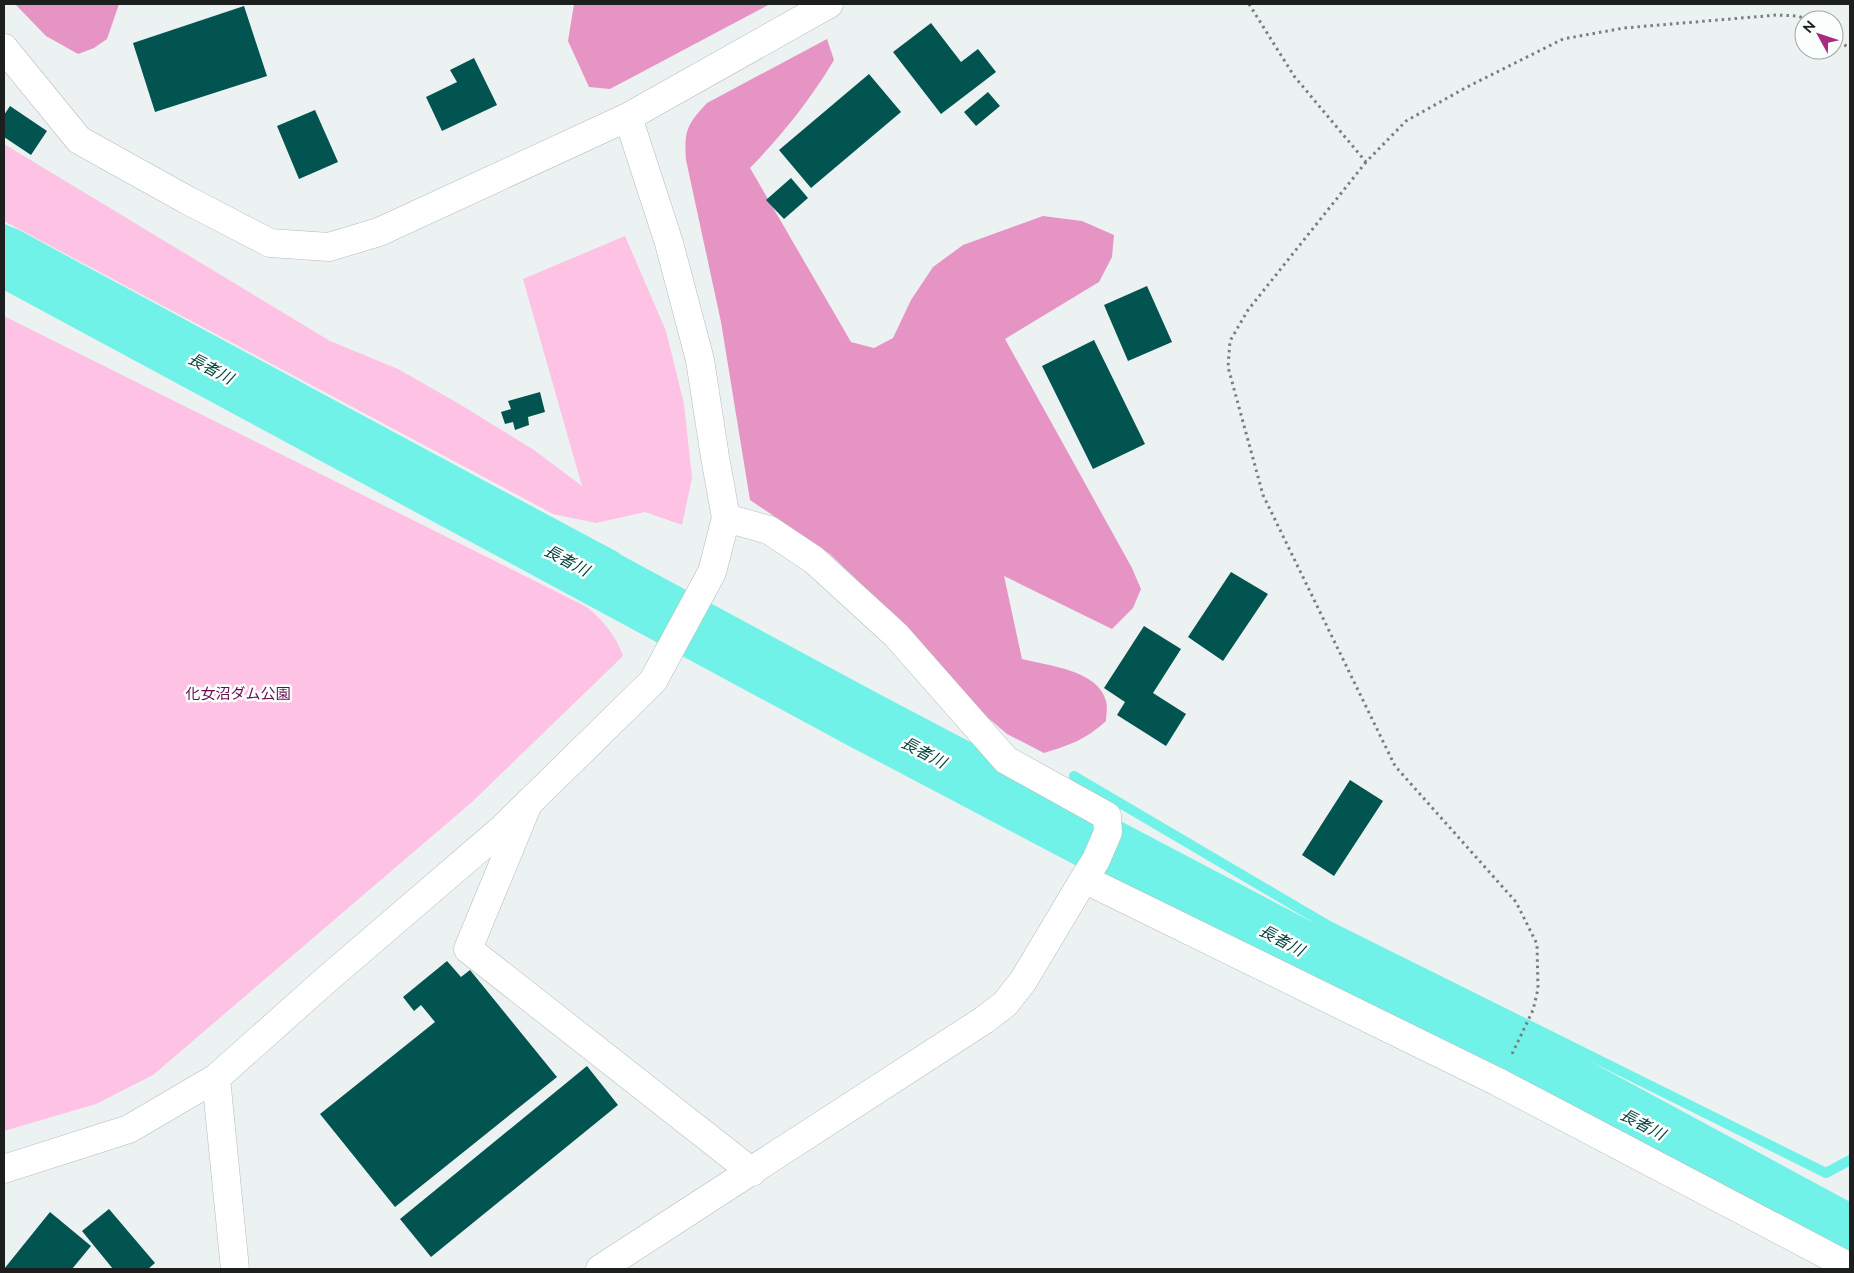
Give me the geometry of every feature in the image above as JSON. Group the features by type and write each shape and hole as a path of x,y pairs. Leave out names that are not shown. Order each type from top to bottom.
{"street":[{"path":"4,48 79,140 187,200 270,243 329,247 379,232 628,117 829,4"},
{"path":"4,1170 129,1129 216,1078 326,980 503,828 653,681 712,572 726,518 700,360 669,243 628,117"},
{"path":"600,1269 752,1172 1006,1004 1023,981 1090,870 1108,832 1107,816 1006,760 896,635 814,560 769,530 726,518"},
{"path":"528,804 468,949 752,1172"},
{"path":"1090,870 1850,1265"},
{"path":"216,1078 235,1269"}],"path":[{"path":"1249,4 1294,76 1366,162"},
{"path":"1518,1041 1533,1010 1538,989 1537,944 1516,902 1395,766 1263,495 1228,367 1230,341 1248,310 1366,162 1406,121 1467,87 1563,39 1624,28 1777,15 1794,16"}],"green space":[{"path":"4,144 330,341 398,369 461,405 534,450 582,486 523,279 625,236 666,331 684,404 692,478 682,525 645,512 596,523 553,514 4,221"},
{"name":"化女沼ダム公園","path":"4,316 587,607 617,641 623,656 472,802 153,1075 96,1104 4,1131"}],"shaded area":[{"path":"15,4 119,4 107,39 94,48 78,54 46,36"},
{"path":"574,4 770,4 610,89 589,87 568,41"},
{"path":"827,39 834,60 816,89 795,116 750,168 851,342 874,348 893,338 911,300 933,267 963,245 1043,216 1082,221 1114,235 1112,257 1099,282 1005,339 1132,568 1141,589 1133,608 1112,629 1004,576 1022,659 1058,667 1083,676 1093,682 1101,691 1107,703 1106,721 1098,728 1077,741 1044,753 1007,734 980,711 917,638 830,554 750,500 721,322 686,160 686,135 691,123 707,103"}],"building":[{"path":"244,6 267,76 155,112 133,43"},
{"path":"931,23 961,62 978,49 996,72 941,114 893,52"},
{"path":"474,58 497,105 442,131 426,97 457,82 450,70"},
{"path":"869,74 901,112 811,188 779,150"},
{"path":"988,92 1000,106 976,126 964,112"},
{"path":"10,106 47,131 31,155 4,137 4,115"},
{"path":"315,110 338,162 299,179 277,126"},
{"path":"791,178 808,198 784,219 766,200"},
{"path":"1147,286 1172,342 1128,361 1104,305"},
{"path":"1094,340 1145,444 1093,469 1042,366"},
{"path":"540,392 545,412 528,417 529,425 515,430 513,422 505,424 501,412 511,409 508,401"},
{"path":"1231,572 1268,594 1223,661 1188,637"},
{"path":"1144,626 1181,649 1153,693 1186,714 1166,746 1117,715 1125,702 1104,688"},
{"path":"1350,780 1383,801 1334,876 1302,855"},
{"path":"447,961 461,977 470,970 557,1077 395,1207 320,1114 435,1022 421,1005 414,1011 403,997"},
{"path":"587,1066 618,1105 431,1257 400,1219"},
{"path":"109,1209 155,1263 148,1269 113,1269 82,1231"},
{"path":"50,1212 91,1246 72,1269 4,1269"}],"waterway":[{"path":"4,229 616,557"},
{"name":"長者川","path":"4,256 864,720 1322,961 1567,1083 1850,1236"},
{"path":"1074,776 1329,926 1826,1173 1850,1160"}]}
